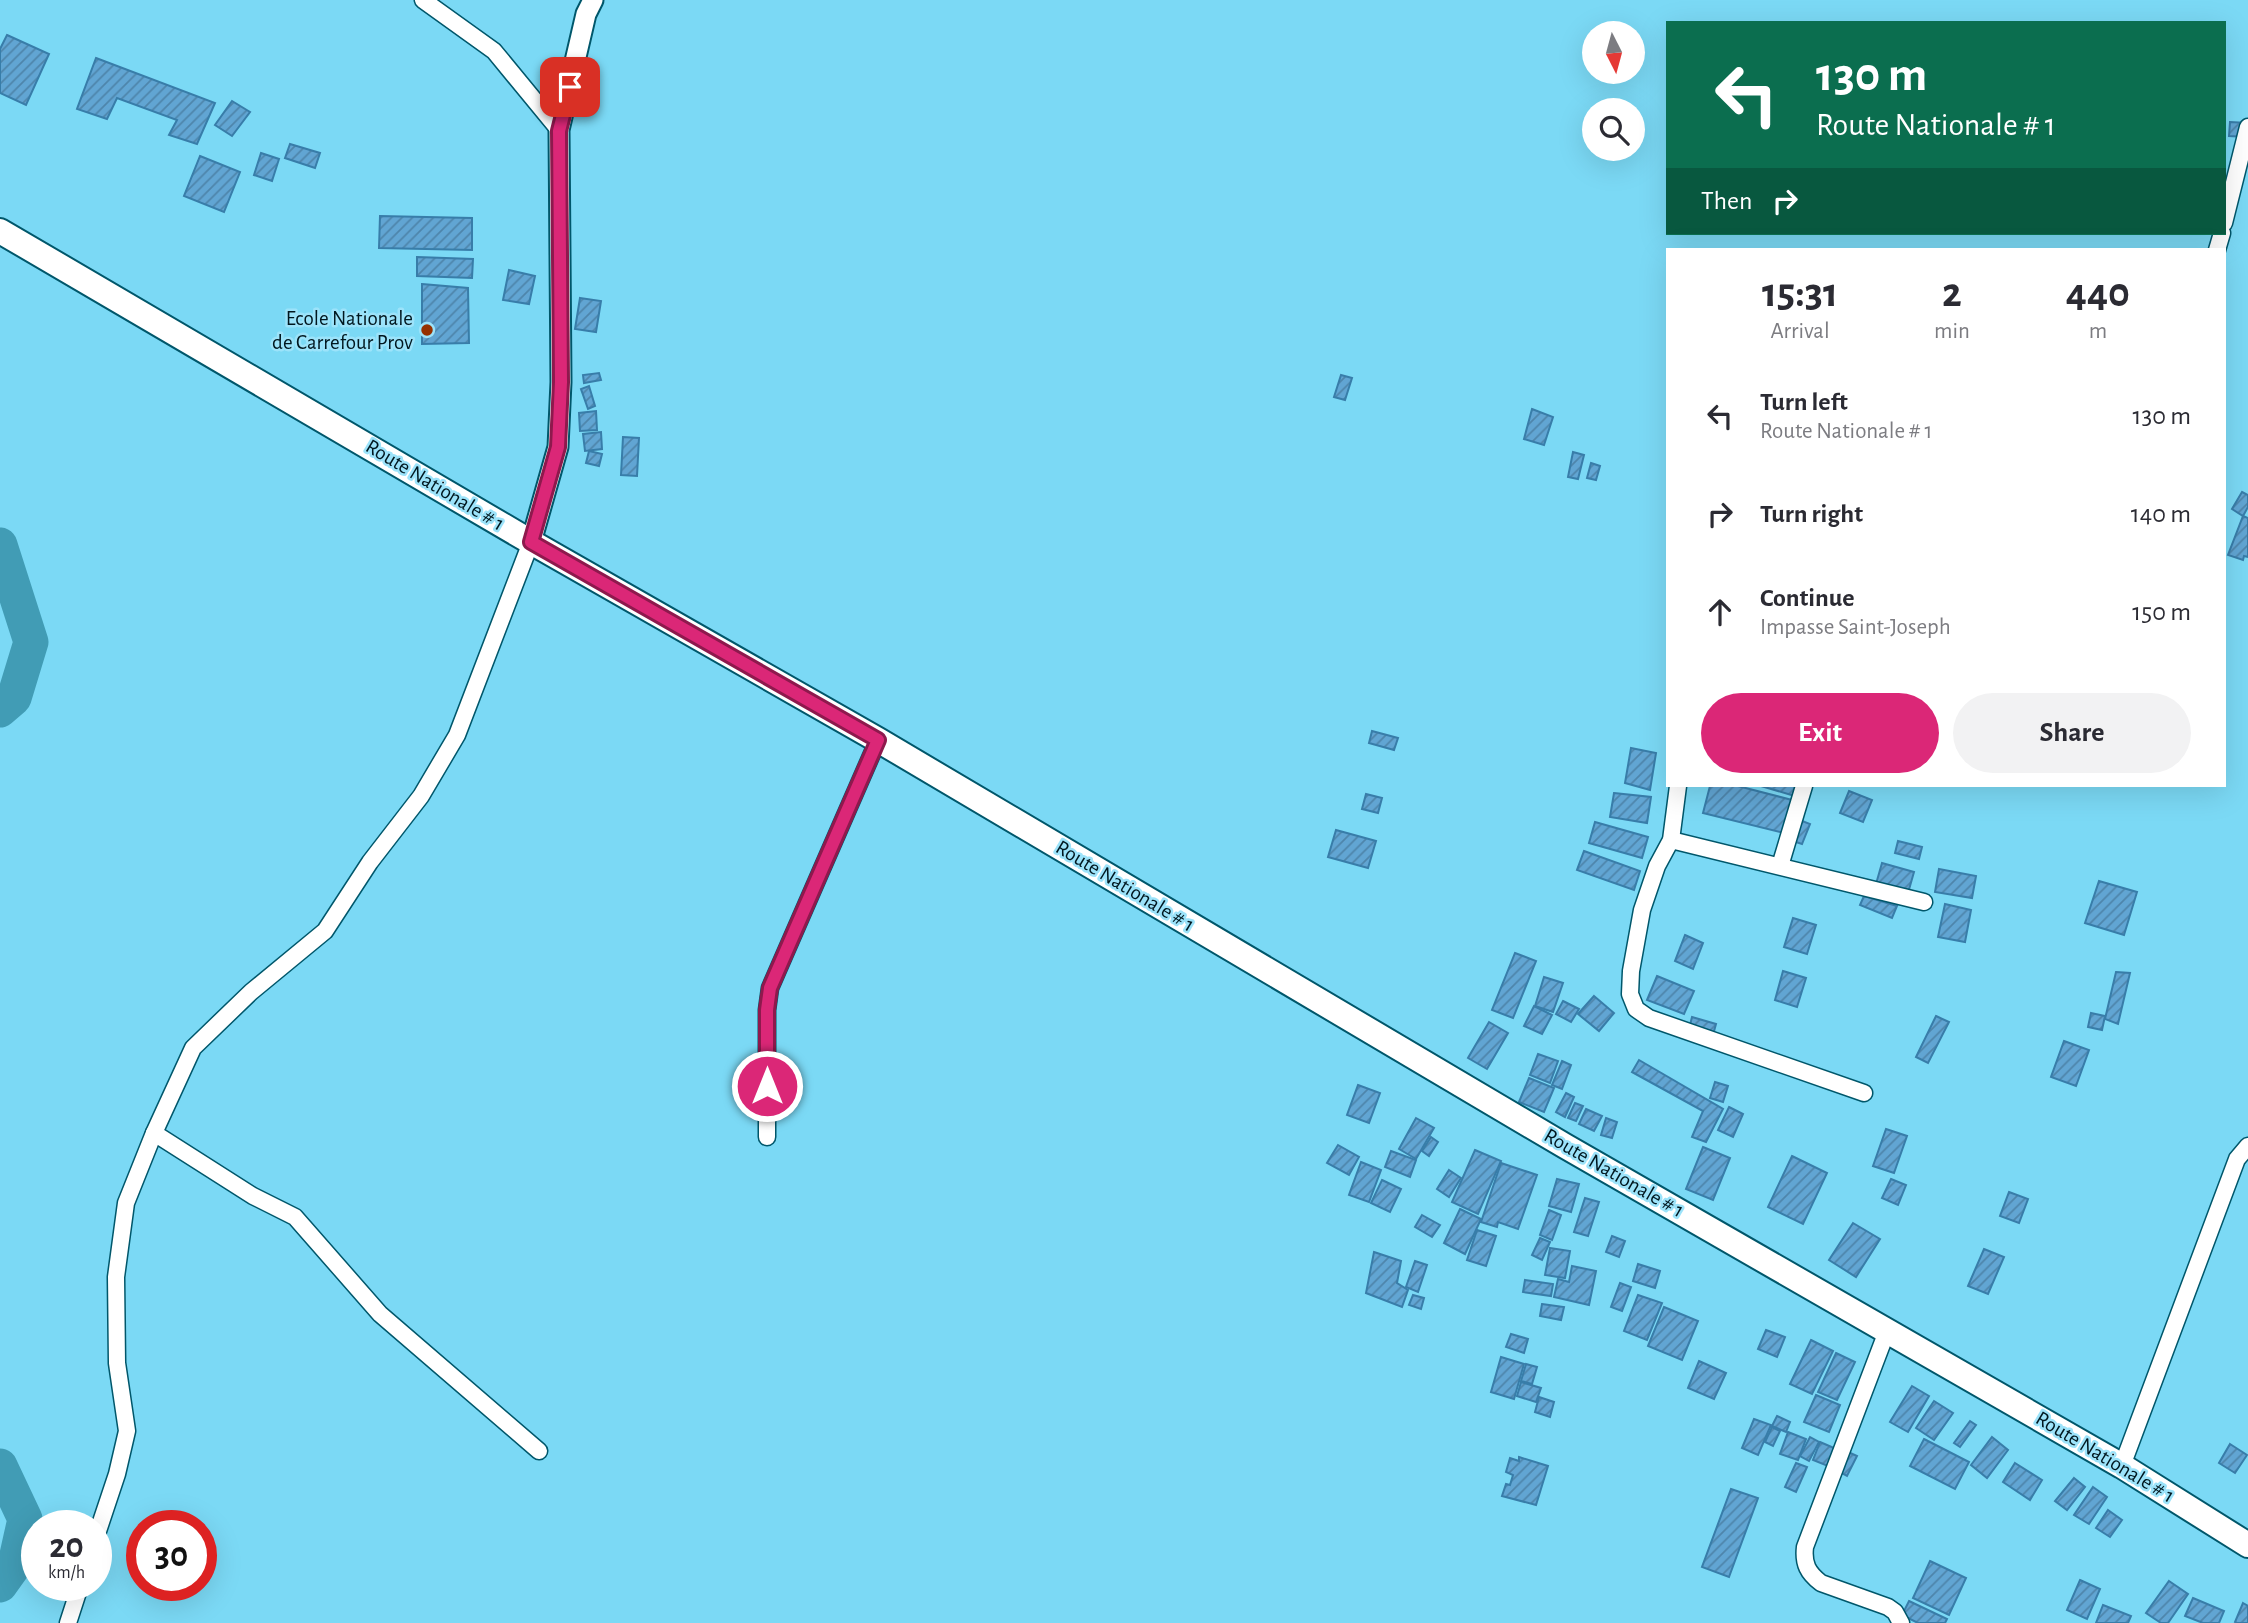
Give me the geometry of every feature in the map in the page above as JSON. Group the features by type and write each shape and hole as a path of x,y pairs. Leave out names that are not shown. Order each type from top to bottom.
{"main road":[{"name":"Route Nationale # 1","path":"5,234 531,542 878,740 1566,1146 2122,1466 2248,1545"}],"street":[{"path":"424,0 494,51 559,131"},
{"path":"105,1510 127,1431 117,1363 116,1276 126,1203 154,1133 193,1048 251,992 325,931 370,862 421,796 457,736 531,542 558,447 561,382 559,131 586,14 593,0"},
{"path":"2226,215 2248,127"},
{"path":"767,1138 767,1010 770,988 878,740"},
{"path":"1678,787 1671,840 1657,866 1642,910 1631,971 1630,994 1636,1009 1649,1018 1864,1093"},
{"path":"1780,866 1804,787"},
{"path":"1671,840 1924,902"},
{"path":"154,1133 253,1196 295,1217 380,1314 539,1451"},
{"path":"2122,1466 2237,1159 2248,1146"},
{"path":"1888,1331 1805,1547 1804,1557 1812,1576 1821,1583 1888,1607 1895,1612 1901,1623"},
{"path":"68,1623 75,1601"}],"building":[{"path":"7,35 49,54 26,105 0,93 0,49"},
{"path":"96,58 215,103 197,144 169,135 177,120 117,98 107,119 77,109"},
{"path":"232,101 250,112 232,136 215,125"},
{"path":"2230,122 2248,123 2248,137 2229,136"},
{"path":"290,144 320,153 315,168 285,158"},
{"path":"261,153 279,159 272,181 254,175"},
{"path":"200,156 240,172 224,212 184,196"},
{"path":"380,216 472,218 472,250 379,248"},
{"path":"417,257 473,259 472,278 417,276"},
{"path":"509,270 535,276 529,304 503,300"},
{"path":"422,284 468,288 469,343 422,344"},
{"path":"580,298 601,301 596,332 575,329"},
{"path":"599,373 601,380 584,383 583,375"},
{"path":"1341,375 1352,378 1345,400 1334,397"},
{"path":"589,386 595,406 588,409 581,389"},
{"path":"1532,409 1553,417 1544,445 1524,439"},
{"path":"596,411 597,430 580,431 579,413"},
{"path":"601,432 602,449 585,451 583,434"},
{"path":"623,437 639,438 637,476 621,475"},
{"path":"589,451 602,454 599,466 586,463"},
{"path":"1573,452 1584,455 1578,479 1568,477"},
{"path":"1591,463 1600,466 1596,480 1587,478"},
{"path":"2242,492 2248,495 2248,507 2243,516 2232,509"},
{"path":"2243,516 2248,518 2248,557 2244,556 2243,560 2228,555"},
{"path":"1372,731 1398,738 1394,750 1369,743"},
{"path":"1631,748 1656,753 1650,790 1625,783"},
{"path":"1710,787 1742,787 1796,801 1788,834 1703,813"},
{"path":"1764,787 1801,787 1798,797"},
{"path":"1849,791 1872,800 1863,822 1840,813"},
{"path":"1614,793 1651,797 1647,823 1610,817"},
{"path":"1366,794 1382,798 1378,813 1362,809"},
{"path":"1797,819 1810,824 1802,844 1790,840"},
{"path":"1595,822 1648,837 1642,858 1589,843"},
{"path":"1336,830 1376,841 1368,868 1328,857"},
{"path":"1898,841 1922,847 1919,859 1895,853"},
{"path":"1584,851 1640,871 1634,890 1577,870"},
{"path":"1882,863 1914,872 1908,893 1876,884"},
{"path":"1939,869 1976,876 1972,898 1935,892"},
{"path":"2099,881 2137,892 2124,935 2085,923"},
{"path":"1864,896 1897,906 1892,918 1860,905"},
{"path":"1945,904 1971,910 1965,942 1938,937"},
{"path":"1793,918 1816,925 1807,954 1784,947"},
{"path":"1685,935 1703,943 1693,969 1675,961"},
{"path":"1515,953 1536,961 1513,1018 1492,1010"},
{"path":"1783,971 1806,978 1797,1007 1775,1000"},
{"path":"2116,972 2130,973 2118,1024 2105,1019"},
{"path":"1657,976 1694,991 1684,1014 1647,1000"},
{"path":"1544,977 1563,983 1553,1012 1535,1006"},
{"path":"1594,996 1614,1013 1599,1031 1578,1014"},
{"path":"1563,1001 1579,1009 1571,1022 1556,1014"},
{"path":"1534,1006 1552,1015 1542,1034 1524,1026"},
{"path":"2091,1013 2105,1016 2102,1030 2088,1027"},
{"path":"1936,1016 1949,1022 1928,1063 1916,1057"},
{"path":"1692,1017 1716,1024 1713,1035 1689,1029"},
{"path":"1489,1022 1508,1033 1487,1069 1468,1058"},
{"path":"2064,1041 2089,1050 2076,1086 2051,1077"},
{"path":"1538,1054 1558,1061 1550,1083 1530,1075"},
{"path":"1639,1060 1723,1109 1706,1142 1692,1137 1703,1111 1632,1072"},
{"path":"1562,1061 1571,1065 1562,1089 1552,1085"},
{"path":"1529,1078 1554,1088 1544,1112 1519,1102"},
{"path":"1715,1082 1728,1086 1723,1102 1710,1098"},
{"path":"1358,1085 1380,1093 1369,1123 1347,1115"},
{"path":"1566,1093 1574,1097 1565,1117 1556,1112"},
{"path":"1575,1103 1583,1106 1576,1121 1568,1118"},
{"path":"1729,1107 1743,1114 1733,1137 1718,1130"},
{"path":"1586,1109 1602,1116 1594,1131 1579,1124"},
{"path":"1416,1118 1434,1128 1416,1159 1399,1149"},
{"path":"1606,1118 1617,1122 1612,1138 1601,1135"},
{"path":"1886,1129 1907,1136 1894,1173 1873,1166"},
{"path":"1431,1137 1438,1142 1429,1156 1422,1151"},
{"path":"1338,1145 1359,1157 1349,1175 1327,1163"},
{"path":"1703,1147 1730,1158 1713,1200 1686,1189"},
{"path":"1475,1150 1501,1161 1478,1214 1452,1202"},
{"path":"1391,1151 1416,1160 1410,1177 1385,1167"},
{"path":"1792,1156 1827,1173 1803,1224 1768,1207"},
{"path":"1361,1162 1381,1170 1369,1202 1349,1195"},
{"path":"1501,1163 1537,1175 1518,1229 1498,1222 1497,1227 1481,1222"},
{"path":"1449,1170 1461,1178 1449,1197 1437,1189"},
{"path":"1557,1179 1579,1184 1571,1212 1549,1206"},
{"path":"1891,1179 1906,1185 1898,1205 1882,1198"},
{"path":"1382,1180 1401,1189 1390,1212 1371,1203"},
{"path":"2009,1192 2028,1199 2019,1223 2000,1216"},
{"path":"1585,1198 1599,1202 1588,1236 1574,1232"},
{"path":"1460,1209 1481,1219 1465,1254 1444,1243"},
{"path":"1549,1210 1561,1215 1552,1240 1540,1235"},
{"path":"1422,1215 1440,1225 1432,1237 1415,1227"},
{"path":"1853,1223 1880,1239 1856,1277 1829,1260"},
{"path":"1477,1230 1496,1236 1486,1266 1467,1260"},
{"path":"1612,1236 1625,1241 1619,1257 1606,1252"},
{"path":"1540,1238 1550,1242 1542,1260 1532,1255"},
{"path":"1550,1248 1570,1251 1565,1278 1545,1275"},
{"path":"1984,1249 2004,1257 1988,1294 1968,1286"},
{"path":"1374,1252 1401,1261 1397,1283 1408,1290 1402,1307 1366,1293"},
{"path":"1415,1261 1427,1265 1418,1292 1406,1287"},
{"path":"1638,1264 1660,1271 1655,1288 1633,1281"},
{"path":"1572,1266 1596,1271 1589,1305 1554,1297 1558,1279 1569,1282"},
{"path":"1525,1280 1553,1284 1551,1296 1523,1292"},
{"path":"1620,1283 1631,1287 1622,1311 1611,1307"},
{"path":"1413,1295 1424,1298 1421,1309 1409,1305"},
{"path":"1638,1295 1662,1303 1647,1340 1624,1331"},
{"path":"1542,1304 1564,1307 1561,1320 1540,1316"},
{"path":"1664,1307 1698,1321 1682,1360 1648,1346"},
{"path":"1766,1330 1785,1337 1777,1357 1758,1349"},
{"path":"1511,1334 1528,1339 1524,1353 1506,1347"},
{"path":"1811,1340 1833,1351 1812,1394 1790,1384"},
{"path":"1836,1353 1855,1362 1837,1400 1818,1392"},
{"path":"1501,1357 1524,1364 1514,1399 1491,1392"},
{"path":"1699,1361 1726,1373 1714,1399 1688,1388"},
{"path":"1526,1364 1537,1367 1532,1384 1521,1381"},
{"path":"1521,1382 1541,1388 1536,1402 1517,1396"},
{"path":"1912,1386 1929,1396 1908,1432 1890,1422"},
{"path":"1816,1395 1840,1405 1829,1432 1804,1422"},
{"path":"1539,1397 1554,1402 1550,1417 1535,1412"},
{"path":"1934,1401 1953,1413 1934,1440 1916,1428"},
{"path":"1777,1416 1790,1422 1786,1432 1772,1426"},
{"path":"1754,1419 1771,1425 1758,1455 1742,1448"},
{"path":"1970,1421 1976,1425 1960,1447 1954,1443"},
{"path":"1772,1427 1780,1431 1773,1446 1765,1442"},
{"path":"1788,1432 1806,1439 1798,1460 1780,1454"},
{"path":"1810,1437 1819,1442 1809,1461 1800,1456"},
{"path":"1992,1437 2008,1450 1987,1478 1971,1465"},
{"path":"1924,1439 1969,1462 1955,1489 1910,1466"},
{"path":"1820,1442 1841,1451 1833,1468 1813,1460"},
{"path":"2230,1444 2247,1455 2235,1473 2219,1463"},
{"path":"1846,1451 1857,1456 1847,1476 1836,1470"},
{"path":"1519,1457 1548,1466 1536,1505 1502,1496 1513,1475 1506,1472 1510,1458 1519,1461"},
{"path":"1796,1463 1807,1467 1796,1492 1785,1487"},
{"path":"2015,1463 2042,1480 2030,1500 2003,1482"},
{"path":"2074,1478 2085,1487 2067,1510 2055,1501"},
{"path":"2093,1487 2107,1497 2089,1524 2074,1515"},
{"path":"1731,1489 1758,1498 1729,1577 1702,1567"},
{"path":"2108,1510 2122,1520 2110,1537 2096,1528"},
{"path":"1930,1561 1966,1578 1949,1615 1913,1598"},
{"path":"2080,1580 2100,1589 2087,1619 2067,1610"},
{"path":"2169,1581 2188,1594 2168,1623 2161,1623 2146,1613"},
{"path":"2193,1598 2224,1611 2219,1623 2203,1623 2185,1616"},
{"path":"1909,1601 1947,1619 1945,1623 1918,1623 1902,1615"},
{"path":"2243,1603 2248,1606 2248,1623 2237,1623 2235,1622"},
{"path":"2103,1605 2131,1616 2128,1623 2096,1623"}],"waterway":[{"path":"0,545 31,642 14,698 0,710"},
{"path":"0,1466 25,1519 15,1564 0,1585"}],"place":[{"name":"Ecole Nationale de Carrefour Prov","path":"427,330"}],"route":[{"path":"570,87 559,131 561,382 558,447 531,542 878,740 770,988 767,1010 767,1086"}]}
